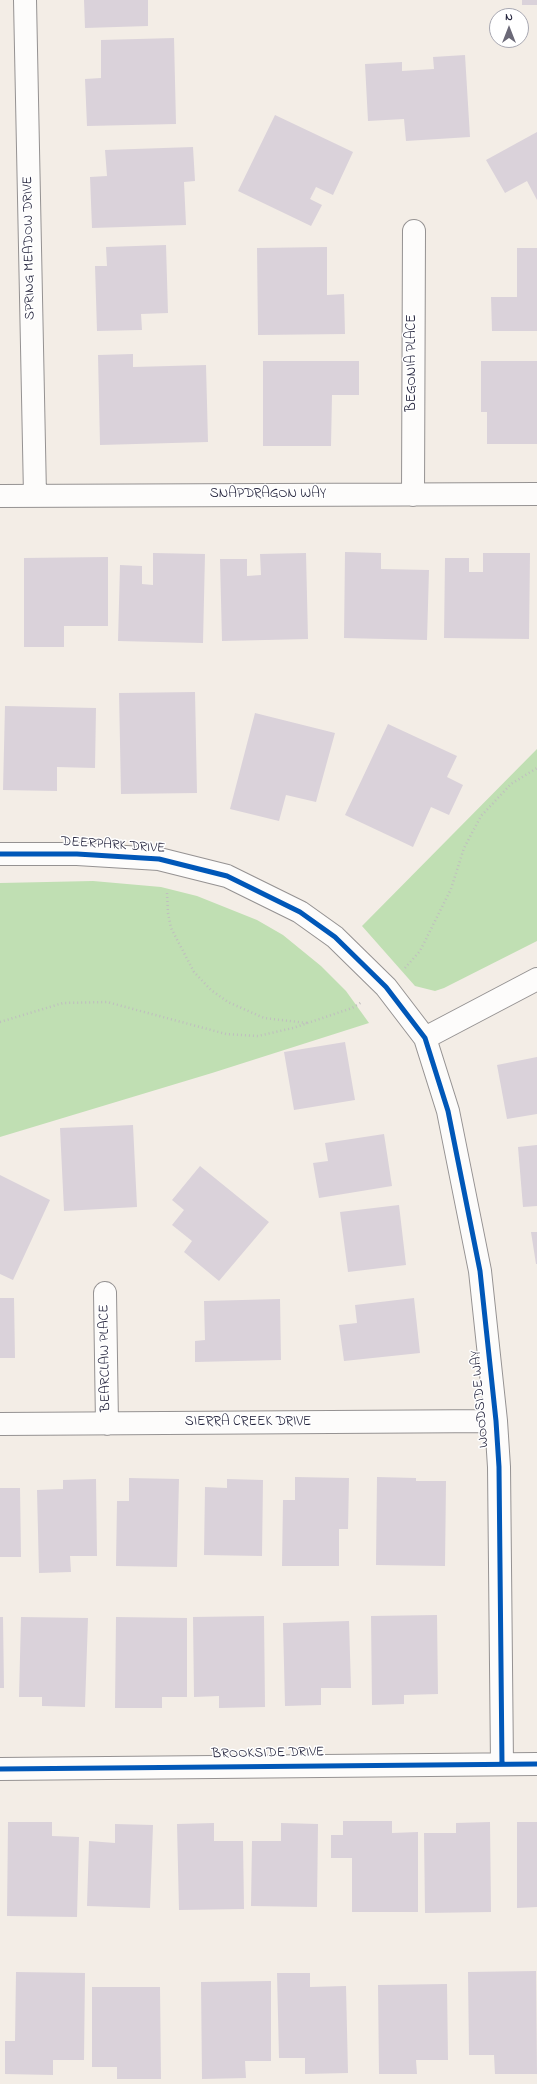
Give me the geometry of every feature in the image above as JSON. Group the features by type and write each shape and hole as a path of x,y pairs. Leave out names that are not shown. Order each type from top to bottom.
{"street":[{"name":"SPRING MEADOW DRIVE","path":"25,0 35,495"},
{"name":"BEGONIA PLACE","path":"413,495 414,231"},
{"name":"SNAPDRAGON WAY","path":"0,496 537,494"},
{"name":"DEERPARK DRIVE","path":"0,854 78,854 159,859 228,876 300,912 336,937 386,987 425,1038"},
{"path":"425,1038 537,979"},
{"name":"WOODSIDE WAY","path":"425,1038 448,1111 480,1271 496,1422 499,1467 502,1764"},
{"name":"BEARCLAW PLACE","path":"105,1293 107,1424"},
{"name":"SIERRA CREEK DRIVE","path":"0,1424 496,1422"},
{"name":"BROOKSIDE DRIVE","path":"0,1769 537,1764"}],"path":[{"path":"0,1022 64,1003 107,1002 226,1034 258,1036 310,1023 352,1008 386,987 420,951 452,889 464,848 481,816 511,784 537,768"},
{"path":"168,893 168,913 172,928 194,972 211,990 228,1002 264,1018 310,1023"}],"green space":[{"path":"537,749 537,941 444,988 435,991 415,986 362,926"},
{"path":"93,881 161,887 197,896 257,920 283,935 321,966 346,991 369,1023 212,1073 0,1137 0,883"}],"building":[{"path":"84,0 148,0 148,26 85,28"},
{"path":"522,0 537,0 537,5 522,5"},
{"path":"174,38 176,124 87,126 85,79 101,78 101,40"},
{"path":"465,55 470,137 406,141 404,119 368,121 365,64 402,62 402,71 434,69 433,57"},
{"path":"275,115 353,152 333,195 316,187 310,199 322,205 311,226 238,191"},
{"path":"537,132 537,200 527,181 505,193 486,160"},
{"path":"193,147 195,181 184,182 186,225 92,228 90,177 107,176 105,150"},
{"path":"166,245 168,313 141,314 142,330 97,331 95,266 107,266 106,247"},
{"path":"327,247 327,295 344,294 345,334 258,335 257,248"},
{"path":"517,248 537,248 537,331 492,331 491,297 517,297"},
{"path":"133,354 133,367 206,365 208,442 100,445 98,355"},
{"path":"263,361 359,361 359,395 332,395 331,446 263,446"},
{"path":"481,361 537,361 537,444 487,444 487,412 481,412"},
{"path":"345,552 381,553 381,569 429,570 427,640 344,638"},
{"path":"153,553 205,554 203,643 118,641 120,565 142,566 142,584 153,585"},
{"path":"306,553 308,639 222,641 220,559 247,559 247,576 261,575 260,554"},
{"path":"483,553 530,553 529,639 444,638 445,558 469,558 469,572 483,572"},
{"path":"108,557 108,626 64,626 64,647 24,647 24,558"},
{"path":"195,692 197,793 121,794 119,693"},
{"path":"5,706 96,708 95,768 57,767 57,791 3,790"},
{"path":"255,713 335,733 316,802 286,795 279,821 230,809"},
{"path":"388,724 457,756 447,777 463,785 449,815 431,807 413,847 345,815"},
{"path":"345,1042 355,1100 294,1110 284,1052"},
{"path":"537,1057 537,1114 507,1119 497,1065"},
{"path":"133,1125 137,1207 64,1211 60,1128"},
{"path":"384,1134 392,1186 319,1198 313,1163 328,1161 325,1143"},
{"path":"537,1145 537,1206 523,1207 518,1147"},
{"path":"200,1166 269,1222 219,1281 184,1252 192,1241 172,1225 184,1210 172,1200"},
{"path":"0,1175 50,1200 13,1280 0,1274"},
{"path":"399,1205 406,1265 348,1272 340,1212"},
{"path":"531,1232 537,1232 537,1264 536,1264"},
{"path":"0,1298 14,1298 15,1358 0,1358"},
{"path":"414,1298 420,1353 344,1361 339,1325 357,1323 355,1305"},
{"path":"280,1299 281,1360 195,1362 195,1341 205,1340 204,1301"},
{"path":"295,1477 349,1478 348,1529 339,1529 339,1566 282,1566 283,1500 295,1500"},
{"path":"377,1477 416,1478 416,1481 446,1481 445,1566 376,1565"},
{"path":"129,1478 179,1479 177,1567 116,1566 117,1501 129,1501"},
{"path":"96,1479 97,1556 70,1556 71,1572 39,1573 37,1490 63,1489 63,1480"},
{"path":"227,1479 263,1480 262,1556 204,1555 205,1487 227,1488"},
{"path":"0,1488 20,1488 21,1557 0,1557"},
{"path":"437,1615 438,1694 404,1695 404,1704 372,1705 371,1616"},
{"path":"264,1616 265,1707 219,1708 219,1696 194,1697 193,1617"},
{"path":"0,1617 3,1617 4,1688 0,1688"},
{"path":"21,1617 88,1618 85,1707 42,1706 42,1697 19,1697"},
{"path":"116,1617 187,1618 187,1697 162,1697 162,1708 115,1708"},
{"path":"349,1621 351,1688 321,1688 321,1705 285,1706 283,1623"},
{"path":"343,1821 392,1821 392,1833 418,1832 418,1912 352,1912 352,1858 331,1858 331,1835 343,1835"},
{"path":"8,1822 52,1822 52,1836 79,1837 77,1917 7,1916"},
{"path":"490,1822 491,1912 425,1913 424,1833 456,1833 456,1823"},
{"path":"517,1822 537,1822 537,1907 517,1908"},
{"path":"214,1823 214,1841 243,1841 244,1909 179,1910 177,1824"},
{"path":"281,1823 318,1824 317,1907 251,1906 252,1841 281,1841"},
{"path":"115,1824 153,1825 150,1908 87,1906 89,1841 115,1843"},
{"path":"536,1971 537,2074 495,2074 494,2055 469,2055 468,1972"},
{"path":"16,1972 85,1973 84,2060 53,2060 53,2075 5,2074 5,2041 15,2041"},
{"path":"277,1973 310,1973 310,1987 346,1986 348,2073 305,2074 305,2058 279,2058"},
{"path":"271,1981 271,2061 245,2061 246,2078 202,2079 201,1982"},
{"path":"447,1984 448,2060 416,2060 417,2074 379,2074 378,1985"},
{"path":"92,1987 160,1987 161,2079 117,2079 117,2067 92,2067"}],"cycle path":[{"path":"0,854 77,854 159,859 227,876 300,912 335,937 386,987 425,1038 448,1111 480,1271 496,1421 499,1467 502,1764"},
{"path":"0,1769 537,1764"}]}
